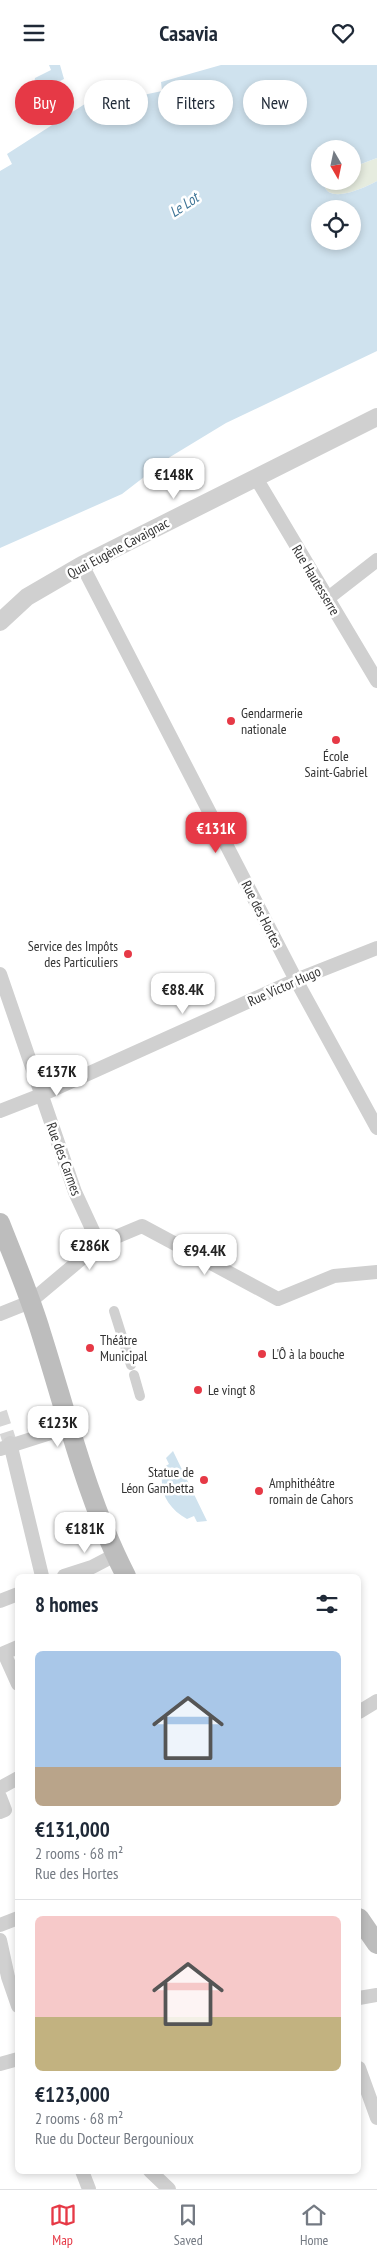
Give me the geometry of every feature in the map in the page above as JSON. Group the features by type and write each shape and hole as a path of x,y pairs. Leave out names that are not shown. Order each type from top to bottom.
{"main road":[{"path":"0,1223 30,1302 69,1427 102,1522 125,1574"},
{"path":"361,1921 377,1944"}],"street":[{"name":"Quai Eugène Cavaignac","path":"0,622 27,597 82,565 377,417"},
{"name":"Rue Hautesserre","path":"256,478 377,681"},
{"path":"327,599 377,560"},
{"name":"Rue des Hortes","path":"82,565 296,981 377,1128"},
{"name":"Rue Victor Hugo","path":"0,1111 41,1095 296,981 377,948"},
{"name":"Rue des Carmes","path":"0,974 75,1192 100,1244"},
{"path":"0,1314 30,1302 100,1244 142,1226 278,1299 334,1277 377,1272"},
{"path":"114,1311 140,1396"},
{"path":"41,1574 7,1446 69,1427"},
{"path":"70,1574 92,1567 115,1555"},
{"path":"0,1601 15,1595"},
{"path":"15,1648 4,1653 15,1677"},
{"path":"361,1710 377,1701"},
{"path":"0,1788 15,1780"},
{"path":"0,1797 5,1810 0,1812"},
{"path":"0,1925 15,1919"},
{"path":"0,1940 5,1985 15,2001"},
{"path":"361,1998 377,1995"},
{"path":"0,2064 15,2060"},
{"path":"361,2074 377,2118"},
{"path":"85,2174 89,2189"},
{"path":"153,2174 169,2189"}],"shaded area":[{"path":"377,158 377,181 361,188 361,164"},
{"path":"356,190 340,194 333,194 327,191"}],"water":[{"path":"49,65 60,65 64,79 35,80 35,78 51,70"},
{"name":"Le Lot","path":"221,65 377,65 377,158 361,164 361,140 311,140 311,190 326,190 333,194 348,193 361,190 377,181 377,351 226,423 170,457 122,494 0,548 0,171 12,164 7,154 52,125 74,125 74,111 84,105 84,125 148,125 148,94 158,92 158,125 233,125 233,80 168,80"},
{"path":"173,1451 207,1521 197,1522 194,1516 187,1519 180,1515 165,1497 162,1475 164,1467 169,1464 166,1458"}],"tunnel":[{"path":"0,1412 10,1443"}],"place":[{"name":"Gendarmerie nationale","path":"231,721"},
{"name":"École Saint-Gabriel","path":"336,740"},
{"name":"Service des Impôts des Particuliers","path":"128,954"},
{"name":"Théâtre Municipal","path":"90,1348"},
{"name":"L'Ô à la bouche","path":"262,1354"},
{"name":"Le vingt 8","path":"198,1390"},
{"name":"Statue de Léon Gambetta","path":"204,1480"},
{"name":"Amphithéâtre romain de Cahors","path":"259,1491"}]}
